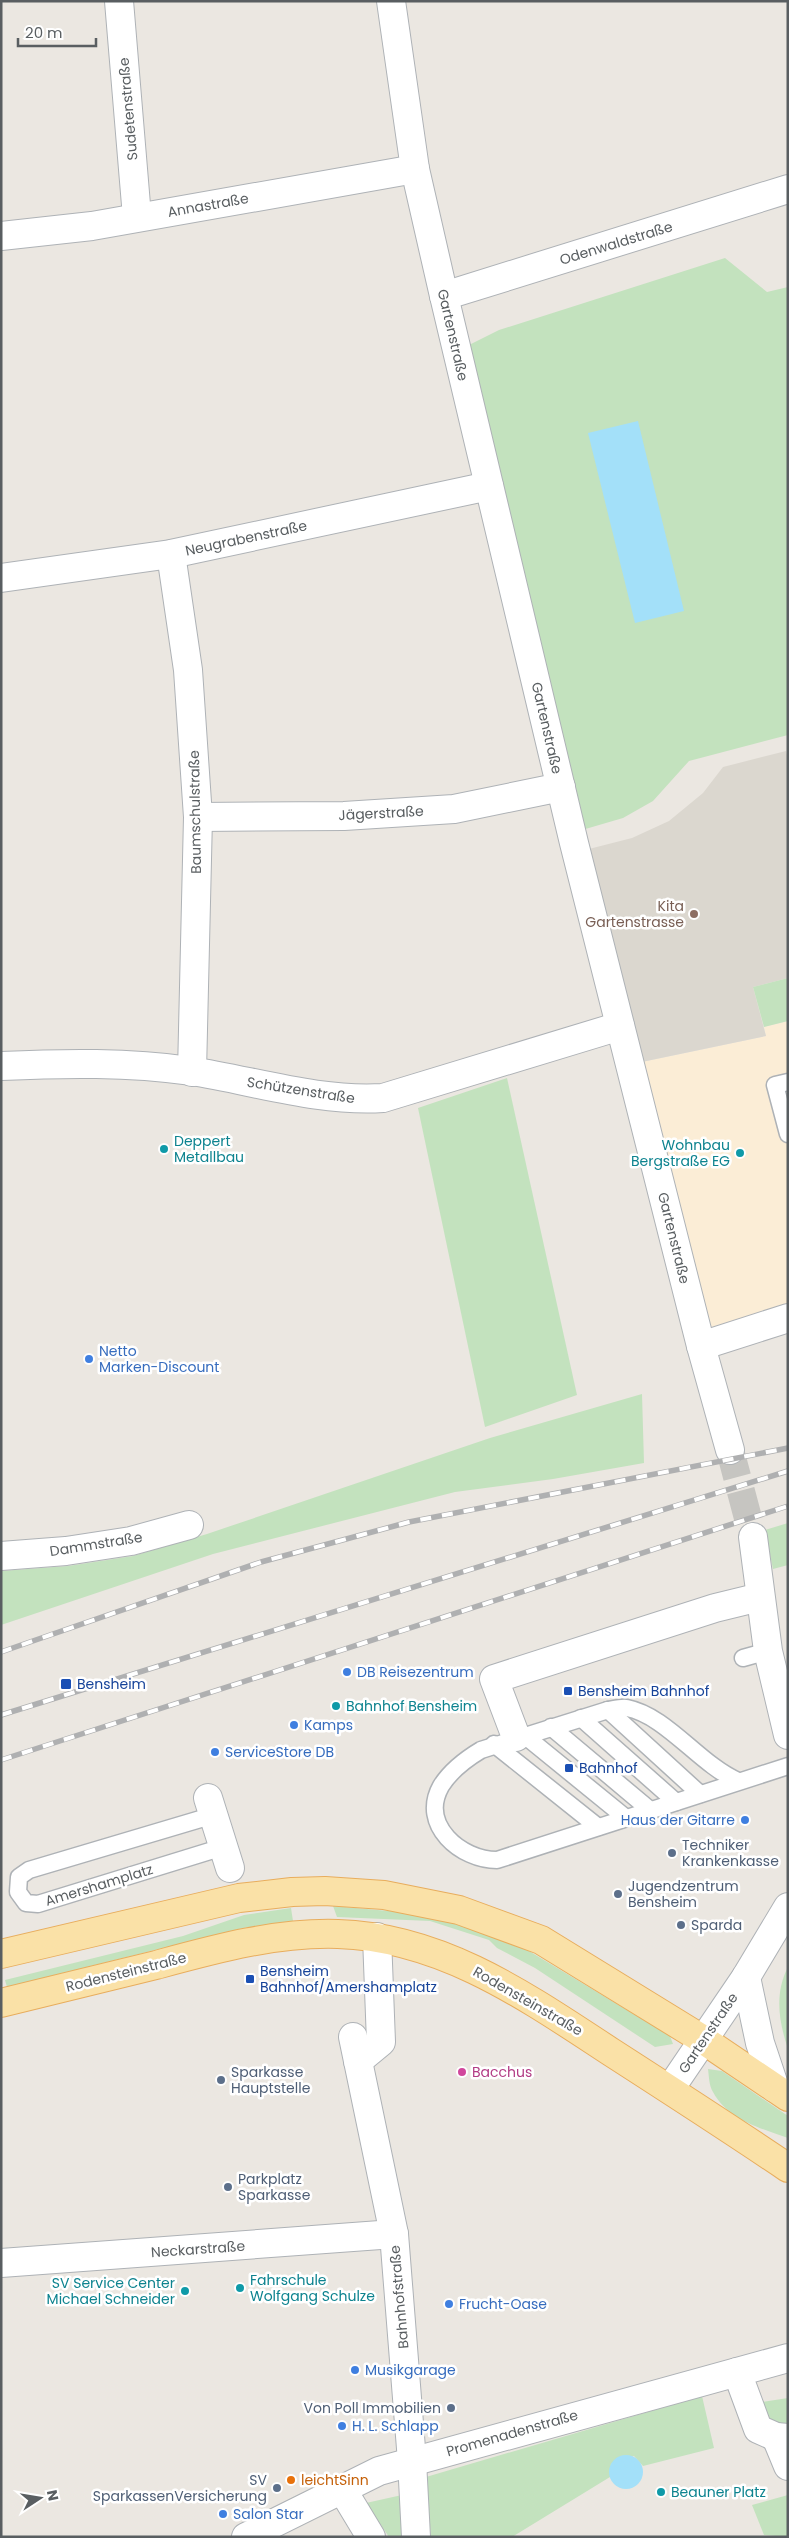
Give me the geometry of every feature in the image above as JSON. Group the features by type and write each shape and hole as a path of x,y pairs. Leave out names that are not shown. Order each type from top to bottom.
{"main road":[{"path":"1,1954 239,1898 292,1892 325,1891 384,1895 459,1910 541,1940 702,2039 781,2093"},
{"name":"Rodensteinstraße","path":"1,2003 238,1944 337,1934 376,1937 428,1950 487,1974 670,2090 788,2168"}],"street":[{"name":"Sudetenstraße","path":"119,1 137,217"},
{"name":"Gartenstraße","path":"391,1 415,170 444,296 620,1026 701,1346 730,1450"},
{"name":"Annastraße","path":"1,236 92,226 415,170"},
{"name":"Odenwaldstraße","path":"444,296 788,189"},
{"name":"Neugrabenstraße","path":"1,578 171,554 489,486"},
{"name":"Baumschulstraße","path":"171,554 188,670 198,817 192,1072"},
{"name":"Jägerstraße","path":"198,817 344,816 454,809 561,787"},
{"name":"Schützenstraße","path":"1,1066 105,1064 192,1072 353,1100 383,1098 620,1026"},
{"path":"701,1346 788,1318"},
{"name":"Dammstraße","path":"1,1556 66,1551 131,1541 189,1525"},
{"path":"753,1537 760,1597 756,1655 788,1735"},
{"path":"511,1739 494,1679 715,1608 760,1597"},
{"name":"Amershamplatz","path":"211,1807 226,1857"},
{"name":"Gartenstraße","path":"670,2090 702,2039 746,1977 786,1915"},
{"name":"Bahnhofstraße","path":"376,1937 381,2042 355,2049 394,2234 416,2537"},
{"name":"Gartenstraße","path":"746,1977 758,2038 781,2093"},
{"name":"Neckarstraße","path":"1,2263 394,2234"},
{"name":"Promenadenstraße","path":"246,2537 379,2471 412,2473 736,2372 788,2358"},
{"path":"736,2372 758,2429 782,2437 788,2466"},
{"path":"342,2489 371,2537"}],"lane":[{"path":"788,1082 775,1085 788,1134"},
{"path":"738,1782 719,1773 651,1717 626,1708 608,1710 511,1739 465,1760 441,1786 437,1799 437,1812 442,1832 460,1850 484,1860 497,1860 788,1766"},
{"path":"608,1710 700,1794"},
{"path":"581,1718 676,1802"},
{"path":"551,1727 650,1810"},
{"path":"511,1739 626,1818"},
{"path":"511,1739 598,1828"},
{"name":"Amershamplatz","path":"211,1807 29,1870 19,1877 18,1892 26,1903 38,1904 226,1857 239,1898"}],"shaded area":[{"name":"Kita Gartenstrasse","path":"786,751 788,759 788,978 753,987 766,1036 637,1063 585,850 632,838 669,821 703,793 723,767"},
{"path":"788,1021 788,1331 715,1357 637,1063 766,1036 764,1027"}],"green space":[{"path":"725,258 767,292 788,287 788,735 689,761 653,801 623,818 582,830 467,346 499,330"},
{"path":"788,978 788,1021 764,1027 753,987"},
{"path":"507,1078 577,1395 485,1427 418,1108"},
{"path":"642,1394 644,1463 553,1479 455,1492 213,1554 1,1625 1,1571 68,1566 133,1556 207,1534 490,1438"},
{"path":"788,1523 788,1565 773,1569 765,1530"},
{"path":"333,1906 411,1913 451,1922 519,1945 670,2036 673,2044 655,2047 535,1968 497,1948 489,1940 430,1921 337,1917"},
{"path":"291,1908 293,1921 243,1928 7,1987 5,1980 183,1936 244,1915"},
{"path":"788,1967 788,2049 780,2018 779,1998"},
{"path":"708,2069 722,2071 788,2116 788,2138 746,2122 727,2110 719,2102 712,2090"},
{"path":"702,2396 714,2448 643,2466 634,2456 611,2464 610,2477 512,2537 431,2537 426,2477"},
{"path":"788,2398 788,2428 765,2423 756,2403"},
{"path":"402,2495 404,2537 389,2537 366,2503"},
{"path":"788,2495 788,2537 764,2535 752,2505"}],"water":[{"path":"638,421 684,611 635,623 588,433"},
{"path":"626,2455 638,2460 643,2472 638,2484 626,2489 614,2484 609,2472 614,2460"}],"tunnel":[{"path":"730,1450 753,1537"}],"railway":[{"path":"1,1652 261,1562 409,1522 788,1448"},
{"path":"1,1715 788,1471"},
{"path":"1,1760 788,1506"}],"place":[{"name":"Kita Gartenstrasse","path":"694,914"},
{"name":"Deppert Metallbau","path":"164,1149"},
{"name":"Wohnbau Bergstraße EG","path":"740,1153"},
{"name":"Netto Marken-Discount","path":"89,1359"},
{"name":"DB Reisezentrum","path":"347,1672"},
{"name":"Bensheim","path":"66,1684"},
{"name":"Bensheim Bahnhof","path":"568,1691"},
{"name":"Bahnhof Bensheim","path":"336,1706"},
{"name":"Kamps","path":"294,1725"},
{"name":"ServiceStore DB","path":"215,1752"},
{"name":"Bahnhof","path":"569,1768"},
{"name":"Haus der Gitarre","path":"745,1820"},
{"name":"Techniker Krankenkasse","path":"672,1853"},
{"name":"Jugendzentrum Bensheim","path":"618,1894"},
{"name":"Sparda","path":"681,1925"},
{"name":"Bensheim Bahnhof/Amershamplatz","path":"250,1979"},
{"name":"Bacchus","path":"462,2072"},
{"name":"Sparkasse Hauptstelle","path":"221,2080"},
{"name":"Parkplatz Sparkasse","path":"228,2187"},
{"name":"Fahrschule Wolfgang Schulze","path":"240,2288"},
{"name":"SV Service Center Michael Schneider","path":"185,2291"},
{"name":"Frucht-Oase","path":"449,2304"},
{"name":"Musikgarage","path":"355,2370"},
{"name":"Von Poll Immobilien","path":"451,2408"},
{"name":"H. L. Schlapp","path":"342,2426"},
{"name":"leichtSinn","path":"291,2480"},
{"name":"SV SparkassenVersicherung","path":"277,2488"},
{"name":"Beauner Platz","path":"661,2492"},
{"name":"Salon Star","path":"223,2514"}]}
